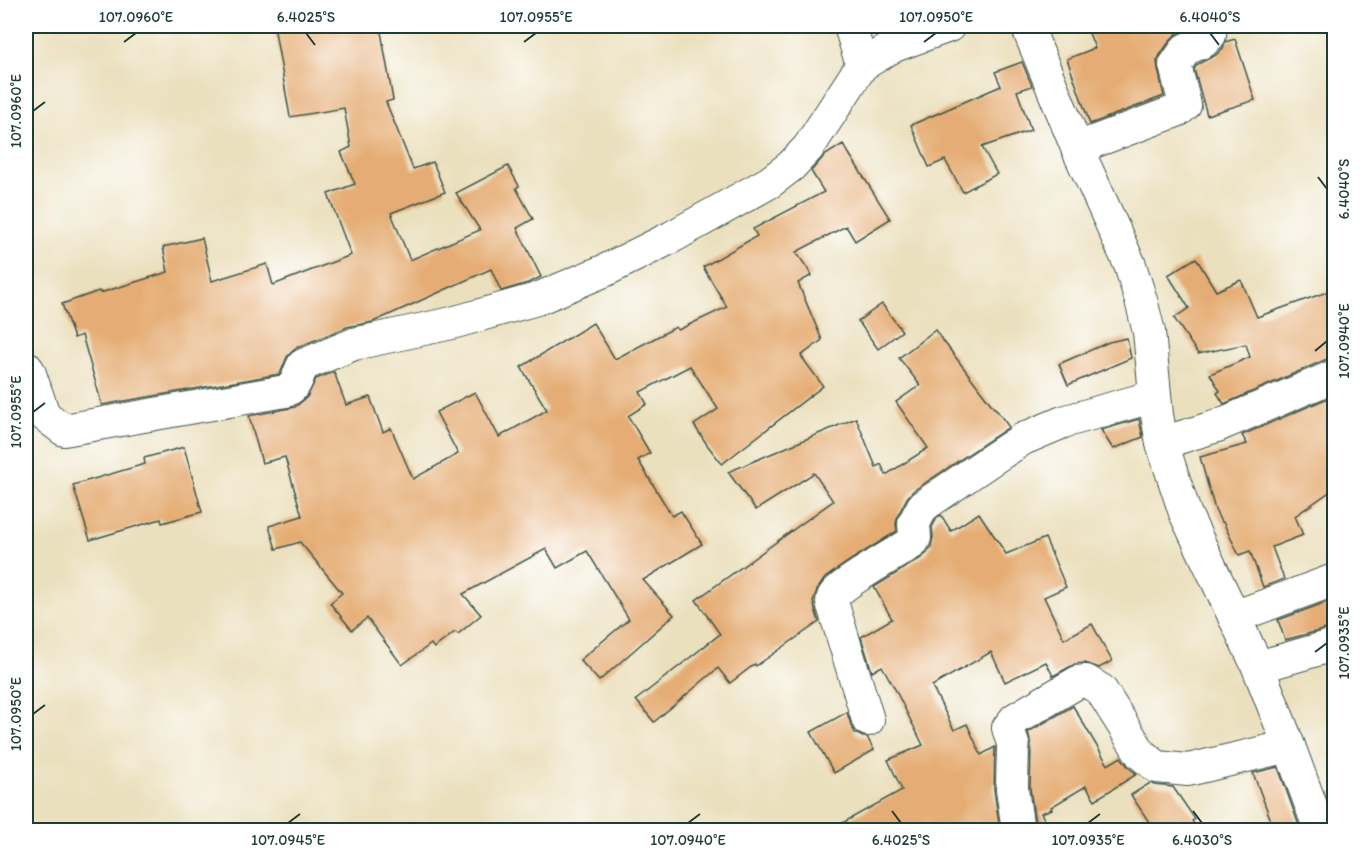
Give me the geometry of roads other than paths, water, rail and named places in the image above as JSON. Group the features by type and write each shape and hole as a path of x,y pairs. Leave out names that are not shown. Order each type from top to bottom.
{"street":[{"path":"850,26 862,65"},
{"path":"26,367 44,415 64,430 286,391 296,384 303,364 354,344 452,323 537,299 653,247 770,182 808,148 862,65 894,46 950,26"},
{"path":"1027,26 1077,148 1130,265 1149,332 1157,416 1162,443 1185,513 1258,667 1320,831"},
{"path":"1077,148 1179,110 1185,105 1175,65 1186,49 1207,40 1210,35 1210,26"},
{"path":"1162,443 1217,426 1335,376"},
{"path":"868,720 832,602 832,597 836,592 862,573 912,543 915,538 914,523 923,506 1023,439 1063,422 1155,396"},
{"path":"1234,617 1335,580"},
{"path":"1258,667 1335,645"},
{"path":"1018,831 1012,789 1013,744 1008,728 1010,723 1078,682 1086,681 1101,690 1141,754 1157,767 1188,770 1289,746"}]}
